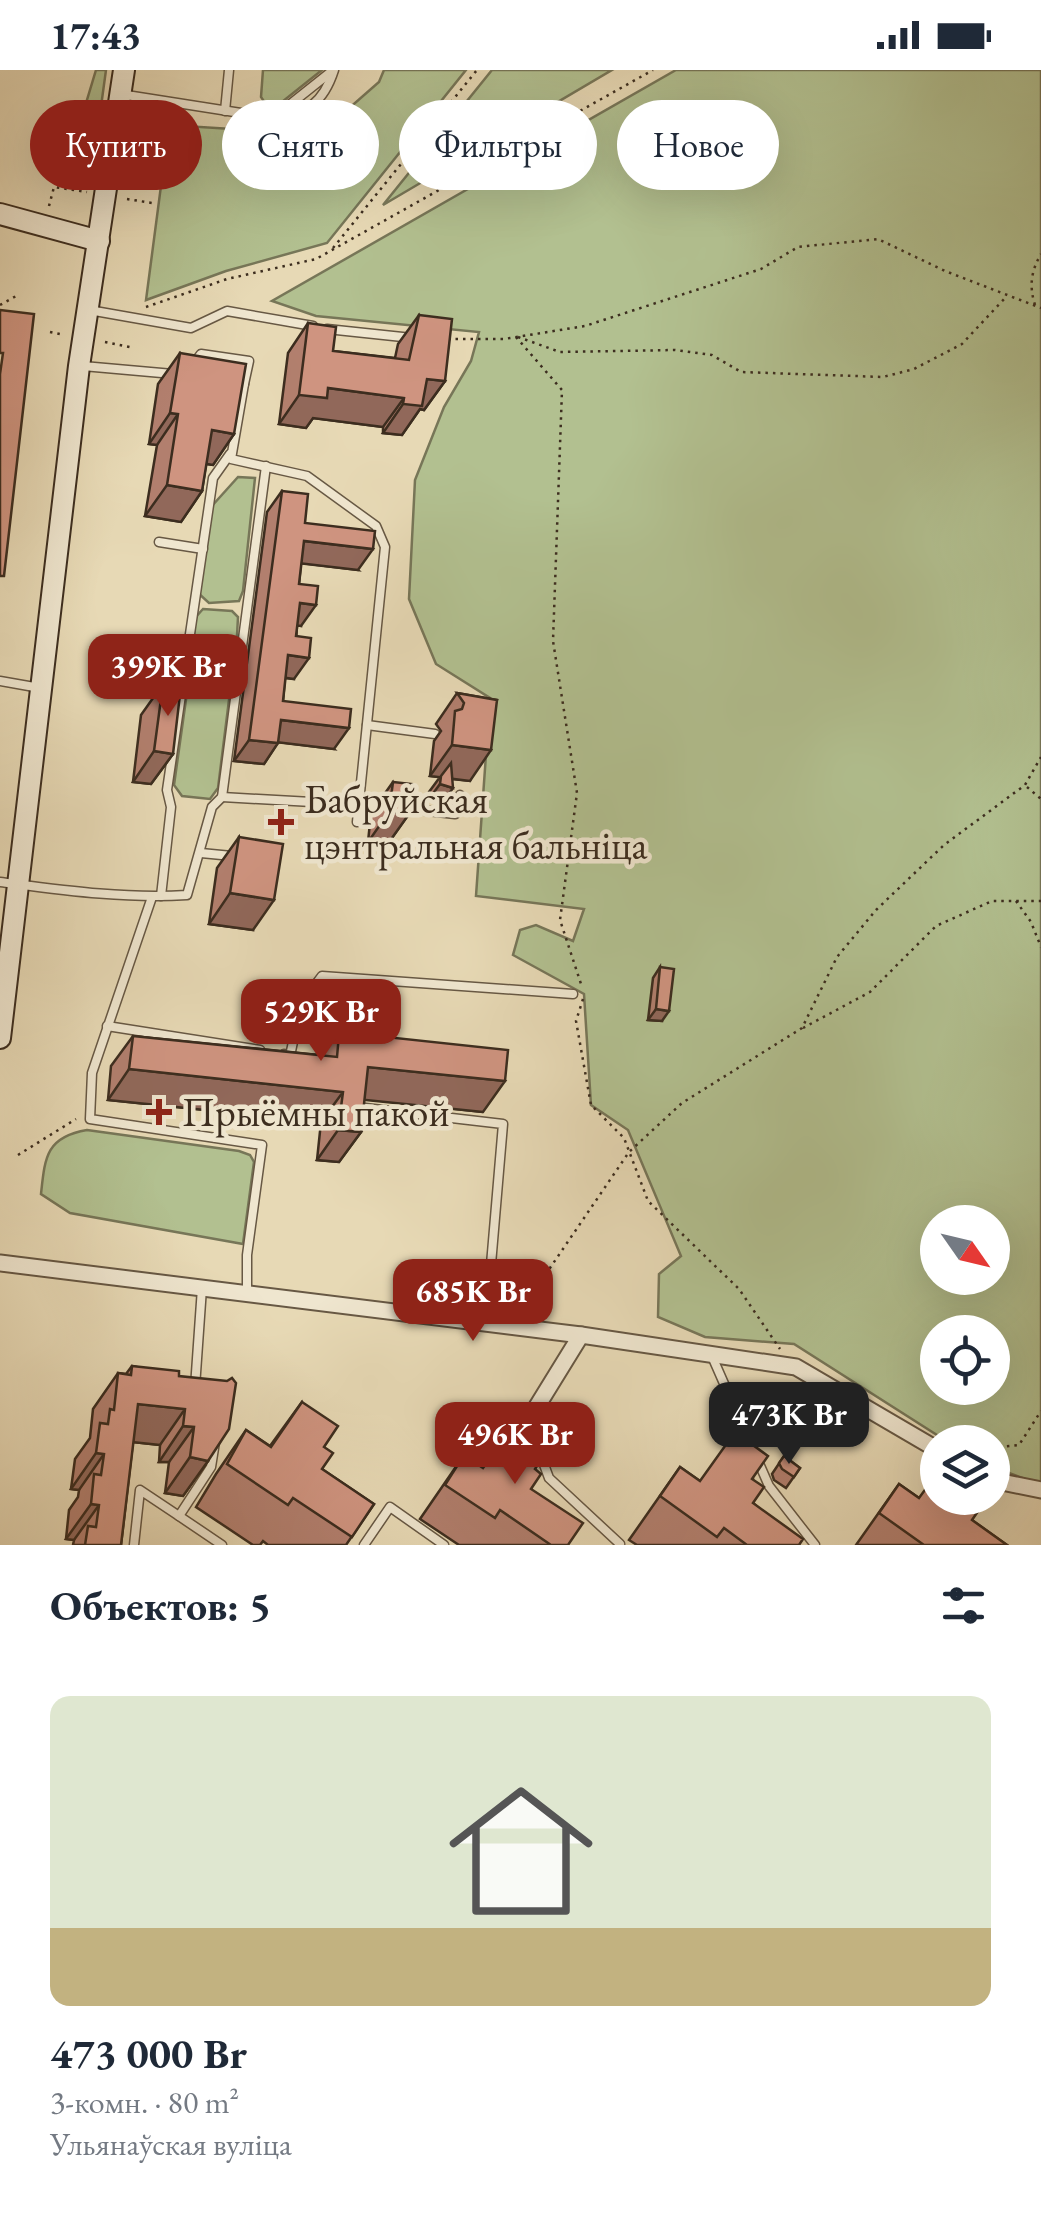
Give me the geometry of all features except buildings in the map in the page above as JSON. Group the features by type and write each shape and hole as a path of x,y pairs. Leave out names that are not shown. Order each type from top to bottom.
{"main road":[{"path":"0,1038 9,883 41,688 80,366 124,70"},
{"path":"0,214 98,241"}],"street":[{"path":"0,1262 580,1335 791,1366 920,1440"},
{"path":"528,1421 580,1335"},
{"path":"1010,1484 1041,1490"}],"lane":[{"path":"226,100 229,70"},
{"path":"318,100 328,89 334,70"},
{"path":"296,100 334,70"},
{"path":"120,94 222,110"},
{"path":"88,310 191,328 227,312 416,339"},
{"path":"192,365 202,354 248,361 232,458 307,476 376,526 384,547 357,822"},
{"path":"80,366 182,376"},
{"path":"228,382 244,384"},
{"path":"232,451 213,478 167,790 171,808 156,897 92,1073 90,1119 262,1145 248,1250 247,1293"},
{"path":"9,883 71,892 187,895 212,807 222,797 266,466"},
{"path":"159,542 203,549"},
{"path":"0,680 41,688"},
{"path":"366,725 434,734"},
{"path":"222,797 455,814 460,795"},
{"path":"201,853 240,857"},
{"path":"107,1026 290,1056 301,1004 322,976 573,994"},
{"path":"357,1106 504,1124 486,1323"},
{"path":"202,1288 195,1388 207,1402"},
{"path":"711,1354 769,1486 815,1545"},
{"path":"528,1421 549,1478 621,1545"},
{"path":"180,1516 212,1467 217,1434"},
{"path":"134,1545 140,1490 222,1545"},
{"path":"364,1545 390,1507 444,1545"}],"path":[{"path":"330,252 477,70"},
{"path":"139,312 226,280 316,260 653,70"},
{"path":"49,206 54,187 92,193"},
{"path":"127,199 152,203"},
{"path":"416,339 516,337 586,326 761,269 798,247 878,238 946,271 1041,308"},
{"path":"1035,306 1030,290 1041,254"},
{"path":"0,305 18,295"},
{"path":"516,337 560,352 675,350 712,355 741,372 883,376 914,369 962,344 1008,296"},
{"path":"50,332 64,336"},
{"path":"516,337 562,390 554,641 576,793 560,920 584,994 576,1022 591,1106 624,1138 648,1201 739,1289 791,1366"},
{"path":"105,342 134,348"},
{"path":"802,1028 837,958 876,910 944,845 1025,785 1041,757"},
{"path":"1025,785 1041,799"},
{"path":"511,1326 629,1152 682,1102 802,1028 870,992 936,926 992,901 1041,901"},
{"path":"1016,901 1031,922 1041,947"},
{"path":"18,1155 76,1119 90,1119"},
{"path":"1010,1446 1019,1445 1041,1411"}],"green space":[{"path":"96,70 106,70 102,100 87,100"},
{"path":"263,70 322,70 284,100 261,97"},
{"path":"384,70 466,70 442,100 399,100 399,153 379,178 379,100 358,100 379,82"},
{"path":"492,70 612,70 561,100 468,100"},
{"path":"676,70 1041,70 1041,1485 1010,1473 1010,1425 921,1425 794,1344 705,1337 658,1317 659,1274 681,1256 628,1130 591,1105 584,994 513,955 520,930 536,925 573,941 584,909 476,896 490,698 436,664 409,599 415,480 444,407 471,361 479,332 316,316 272,301 466,190 597,190 597,115 617,104 617,190 779,190 779,100 624,100"},
{"path":"202,127 222,128 222,190 370,190 327,243 226,271 146,300 160,190 202,190"},
{"path":"399,185 399,190 408,190 383,205"},
{"path":"238,477 255,478 243,591 239,601 209,603 197,592 211,507"},
{"path":"203,609 232,611 238,617 236,654 227,660 198,657 191,650 194,619"},
{"path":"196,667 228,668 232,676 218,788 210,799 182,796 174,785 189,678"},
{"path":"87,1130 250,1155 254,1162 243,1244 70,1213 41,1194 44,1169 55,1144"}],"place":[{"name":"Бабруйская цэнтральная бальніца","path":"281,822"},
{"name":"Прыёмны пакой","path":"159,1112"}]}
